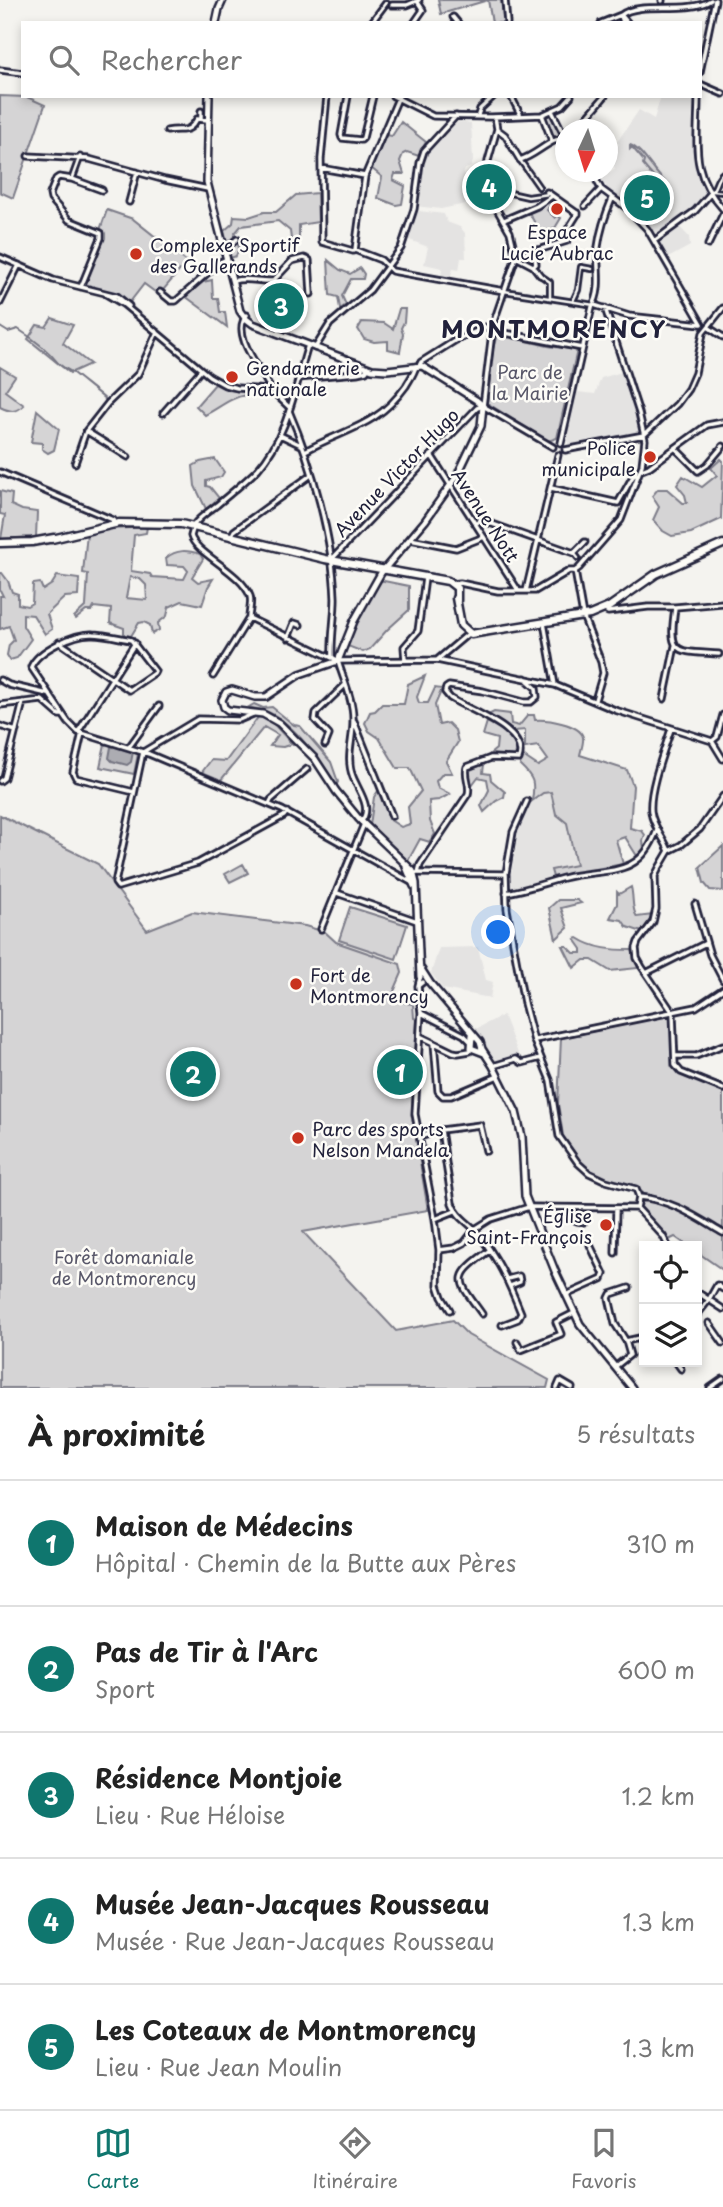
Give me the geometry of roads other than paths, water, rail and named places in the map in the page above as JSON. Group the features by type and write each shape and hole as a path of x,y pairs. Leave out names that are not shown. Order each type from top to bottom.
{"main road":[{"path":"216,21 216,8 221,0"},
{"path":"209,98 204,119 209,189 238,302 245,316 258,326 368,368 382,370 418,366 476,400 483,407 480,428 451,485 383,570 335,660 300,674 266,697 228,691 223,696 223,705 227,709 266,715 279,723 311,755 362,823 401,860 411,876 416,893 422,978 432,986 474,1045 484,1053 513,1105 520,1125 524,1188 529,1207 566,1295 584,1330 632,1388"},
{"path":"0,543 52,539 112,524 146,523 188,527 331,560 440,580 453,586 461,625 469,633 544,623 605,610 648,578 723,544"}],"street":[{"path":"505,0 507,21"},
{"path":"606,21 626,11 662,2 694,6 713,0 702,61"},
{"path":"373,21 389,4 407,5 418,1 422,10 415,21"},
{"path":"626,21 629,14 636,9"},
{"path":"621,15 625,21"},
{"path":"453,17 456,21"},
{"path":"0,70 21,74"},
{"path":"702,85 723,94"},
{"path":"327,98 321,168 322,242 355,250 381,260 387,269 403,273 591,304 629,316 702,324 723,337"},
{"path":"348,98 341,135 342,138 361,140 373,98"},
{"path":"355,250 365,176 397,98"},
{"path":"399,98 429,114 495,117 542,115 562,106 569,98"},
{"path":"477,116 480,109 492,98"},
{"path":"512,98 521,116"},
{"path":"585,119 603,98"},
{"path":"698,98 699,171 723,212 708,245"},
{"path":"167,131 192,128 197,119 204,119 201,111"},
{"path":"552,111 556,119"},
{"path":"542,115 552,141"},
{"path":"188,527 242,485 260,467 280,435 298,378 312,346 330,324 370,290 401,248 414,209 424,151 456,116"},
{"path":"495,117 497,129 484,181 487,194 513,239 516,257 492,328 483,407 553,447 553,451 558,455"},
{"path":"497,129 505,135 540,188 578,214 568,229 568,240 516,257"},
{"path":"520,160 555,140"},
{"path":"29,156 80,157 209,189"},
{"path":"72,179 80,157"},
{"path":"321,168 365,176"},
{"path":"129,202 137,172"},
{"path":"654,241 695,211 723,173"},
{"path":"81,287 102,236 99,231 69,220 51,199 50,194 56,179 62,176 102,190"},
{"path":"597,182 612,199 628,209 654,241 702,324"},
{"path":"585,206 601,189"},
{"path":"487,194 497,190 524,197 550,194"},
{"path":"711,192 723,192"},
{"path":"504,220 537,206 550,194"},
{"path":"565,450 561,443 591,304 598,288 595,268 598,244 612,199"},
{"path":"225,249 237,239"},
{"path":"533,266 536,264 534,253"},
{"path":"309,260 313,259 313,254"},
{"path":"0,257 53,280 122,299 132,311 201,370 231,387 293,393"},
{"path":"516,257 533,266 550,282 550,298"},
{"path":"233,281 243,278 259,282 273,281 292,261 304,258 309,260"},
{"path":"309,260 312,294"},
{"path":"160,292 174,302 217,265 227,261"},
{"path":"0,303 19,265"},
{"path":"573,301 578,290 581,267 595,268"},
{"path":"595,700 603,673 583,616 575,571 578,563 618,525 639,472 644,435 605,308"},
{"path":"526,591 558,455 565,450 644,435 677,404 688,389 695,371 703,333 723,308"},
{"path":"245,316 242,323 243,332 251,359 272,392 289,409 311,475 331,560 335,595 331,646 354,720 393,816"},
{"path":"691,322 697,320 697,317"},
{"path":"303,448 352,430 381,414 393,403 423,360 481,328 492,328 582,348"},
{"path":"75,463 86,431 108,403 138,374 157,332"},
{"path":"298,378 357,373 368,368"},
{"path":"163,414 201,370"},
{"name":"Avenue Victor Hugo","path":"331,560 476,409 483,407"},
{"path":"550,488 618,503 635,474 676,449 707,425 723,422"},
{"path":"86,431 128,457"},
{"path":"280,435 303,448"},
{"path":"553,447 561,443"},
{"path":"676,449 698,471 707,465 723,446"},
{"name":"Avenue Nott","path":"431,455 518,590"},
{"path":"0,472 112,524"},
{"path":"231,537 234,531 311,475"},
{"path":"188,527 199,519"},
{"path":"475,524 480,520 484,521 574,552"},
{"path":"188,527 192,542 224,566 248,592 251,601 249,618 213,676"},
{"path":"410,539 456,548 484,537"},
{"path":"574,552 585,542"},
{"path":"574,552 578,563"},
{"path":"453,586 536,592 569,571 575,571"},
{"path":"405,660 404,647 418,631 425,578"},
{"path":"605,610 608,612 723,603"},
{"path":"664,699 675,646 671,634 675,607"},
{"path":"249,618 335,660 437,660 555,685 615,710 712,741 723,759"},
{"path":"288,638 294,623 300,625"},
{"path":"544,623 555,685"},
{"path":"437,660 469,633"},
{"path":"59,642 131,690 155,671 131,640 90,634 59,642 39,656 32,665 63,715 80,733 143,752 269,804 411,876 506,872"},
{"path":"134,792 76,778 73,772 80,733 135,643"},
{"path":"675,646 683,652 719,654"},
{"path":"411,876 468,793 467,767 491,758 519,759 521,753 514,735 450,698 445,692 446,688 449,686 483,691 531,702 537,696 536,688 525,678"},
{"path":"0,680 9,685 50,695"},
{"path":"325,745 328,735 315,720 316,713 345,685"},
{"path":"0,705 42,701 59,715 63,715"},
{"path":"1,781 23,702"},
{"path":"129,747 159,706"},
{"path":"254,712 250,717 239,720 198,719 143,752 115,883 122,887 198,863 287,812"},
{"path":"712,741 717,737 723,715"},
{"path":"321,929 366,816 349,761 354,720"},
{"path":"0,726 16,731"},
{"path":"669,851 657,830 651,811 660,763 671,729"},
{"path":"269,804 307,769"},
{"path":"723,796 691,837 669,851 655,876 656,909 653,922 636,948 646,973 673,1013 675,1065 681,1072 723,1089"},
{"path":"527,801 513,832 506,872 506,893 524,1003 534,1041 550,1080 559,1136 578,1163 589,1173 606,1181 631,1186 637,1191 637,1208"},
{"path":"716,808 723,809"},
{"path":"506,893 529,889 565,877 622,869 648,849 657,830"},
{"path":"337,893 417,921"},
{"path":"695,904 706,943 723,980"},
{"path":"646,973 706,943"},
{"path":"422,978 415,1114 435,1219 439,1250 439,1285 450,1310"},
{"path":"534,1041 696,1007 723,989"},
{"path":"420,1036 458,1054 474,1045 464,1035 421,1013"},
{"path":"434,1043 438,1091 443,1096 451,1096 498,1076"},
{"path":"674,1056 696,1056 723,1045"},
{"path":"715,1050 723,1054"},
{"path":"493,1066 516,1059 522,1063 541,1058"},
{"path":"420,1137 441,1130 480,1125 486,1152"},
{"path":"441,1130 455,1211 475,1229 490,1250 507,1279 521,1313 502,1325"},
{"path":"639,1197 675,1205 723,1233"},
{"path":"439,1250 454,1248 464,1243 475,1229 491,1219 529,1207 637,1208 666,1241"},
{"path":"568,1208 569,1217 584,1222"},
{"path":"615,1209 615,1253"},
{"path":"435,1219 455,1211"},
{"path":"566,1295 602,1279 604,1274 590,1245"},
{"path":"482,1314 461,1279 463,1273 490,1250"},
{"path":"507,1279 519,1276 520,1282 510,1286"},
{"path":"702,1309 716,1285 723,1289"},
{"path":"615,1367 630,1354 626,1341 615,1324 609,1298 611,1294 629,1288"},
{"path":"702,1296 723,1309"},
{"path":"517,1342 522,1350 561,1334 556,1322 574,1313"},
{"path":"709,1323 722,1340"},
{"path":"626,1341 639,1338"},
{"path":"712,1387 723,1379"},
{"path":"557,1388 560,1381 572,1388"}],"waterway":[{"path":"0,327 8,332 18,329 24,333 107,401"}],"place":[{"name":"Musée Jean-Jacques Rousseau","path":"489,187"},
{"name":"Les Coteaux de Montmorency","path":"647,198"},
{"name":"Espace Lucie Aubrac","path":"557,209"},
{"name":"Complexe Sportif des Gallerands","path":"136,254"},
{"name":"Résidence Montjoie","path":"281,306"},
{"name":"Gendarmerie nationale","path":"232,377"},
{"name":"Police municipale","path":"650,457"},
{"name":"Fort de Montmorency","path":"296,984"},
{"name":"Maison de Médecins","path":"400,1072"},
{"name":"Pas de Tir à l'Arc","path":"193,1074"},
{"name":"Parc des sports Nelson Mandela","path":"298,1138"},
{"name":"Église Saint-François","path":"606,1225"}],"district":[{"name":"MONTMORENCY","path":"554,328"}],"park label":[{"name":"Parc de la Mairie","path":"530,381"},
{"name":"Forêt domaniale de Montmorency","path":"124,1266"}]}
